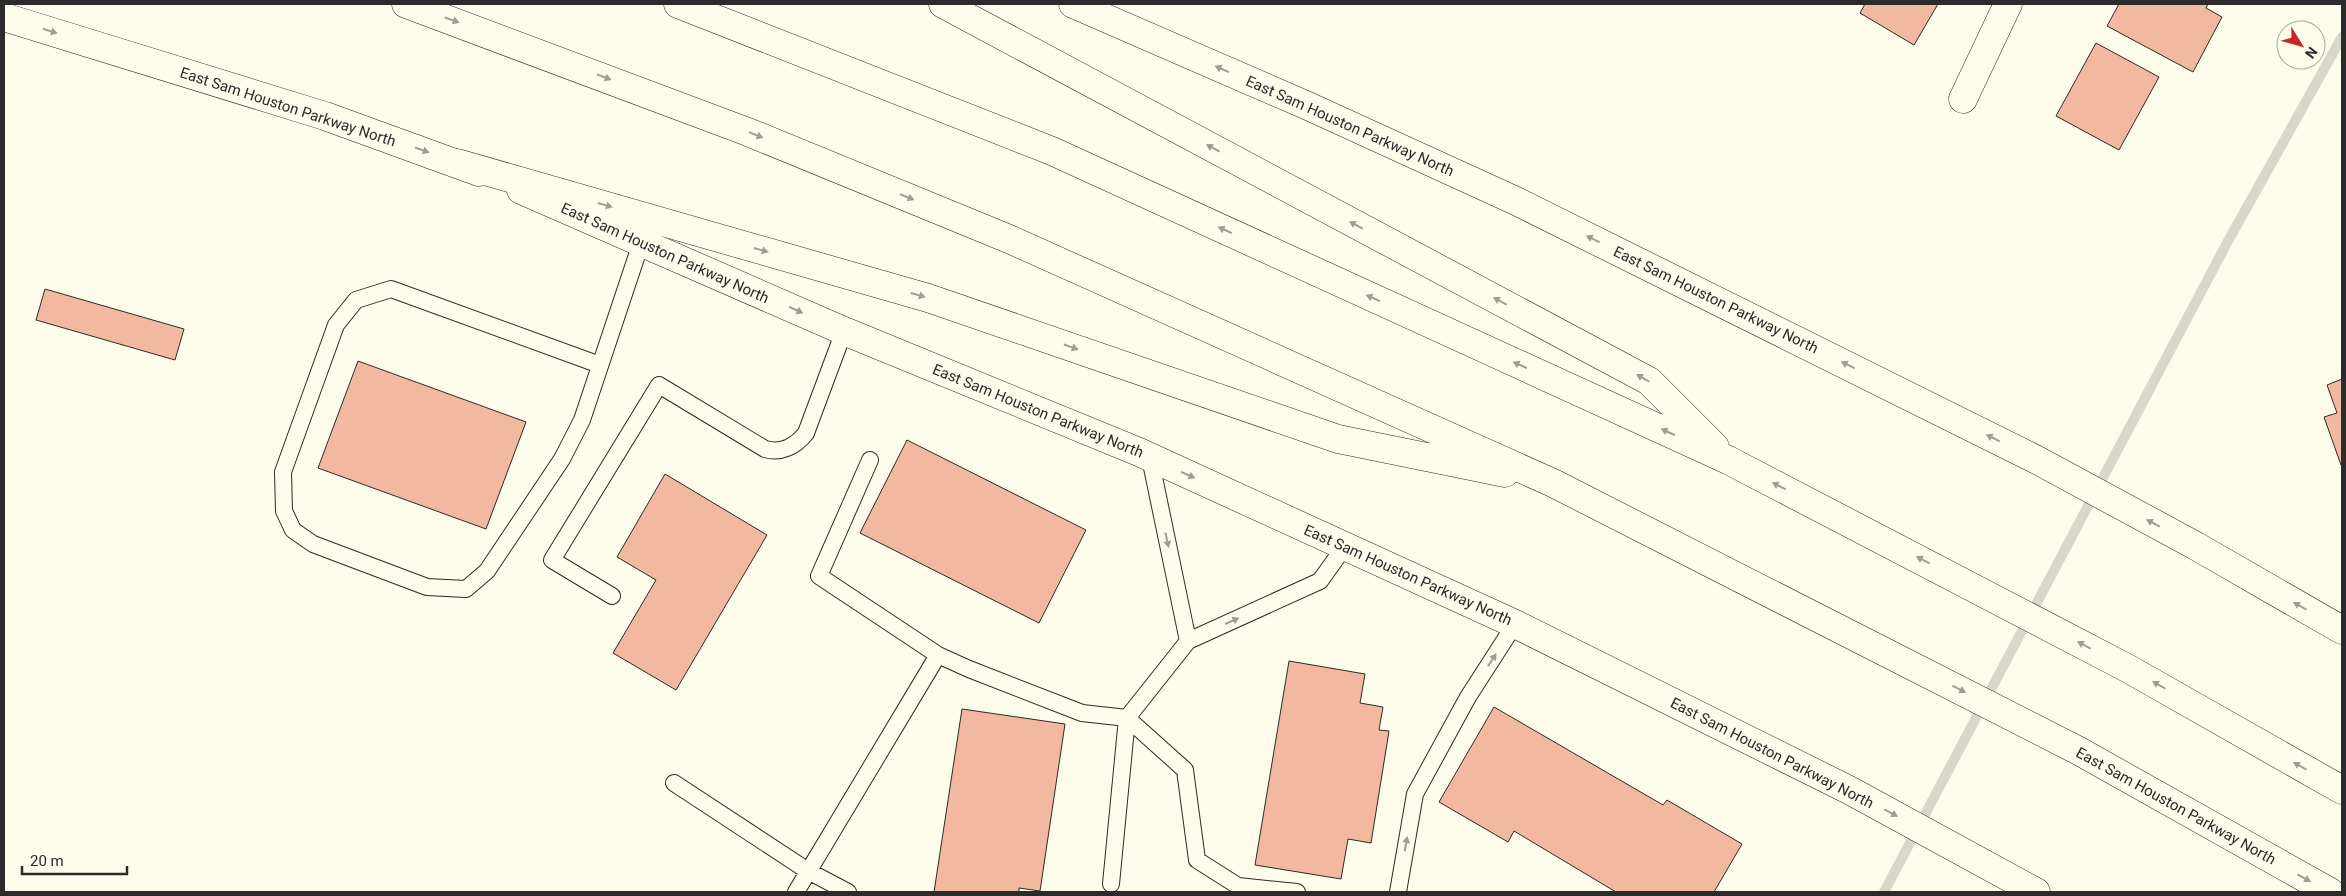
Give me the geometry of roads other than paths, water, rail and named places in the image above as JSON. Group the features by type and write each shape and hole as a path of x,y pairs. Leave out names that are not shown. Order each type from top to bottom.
{"main road":[{"name":"East Sam Houston Parkway North","path":"406,4 748,132 1009,239 1554,483 2079,751 2330,892"},
{"path":"678,4 1052,152 1728,460 1966,582 2127,668 2342,790"},
{"path":"943,4 1649,381 1728,460"},
{"name":"East Sam Houston Parkway North","path":"1073,4 1308,106 1516,201 2037,460 2196,546 2342,630"},
{"path":"1963,98 2008,4"},
{"name":"East Sam Houston Parkway North","path":"4,17 325,116 458,163 844,331 1150,458 1515,624 1848,790 2036,892"},
{"path":"458,163 928,298 1338,439 1554,483"}],"lane":[{"path":"600,365 391,290 356,300 336,325 283,472 284,511 293,530 313,544 427,587 466,589 488,571 562,460 582,420 641,243"},
{"path":"612,596 552,560 659,385 766,449 775,452 801,440 806,433 844,331"},
{"path":"1150,458 1188,641"},
{"path":"870,460 819,576 938,655 1082,713 1127,718 1185,770 1197,860 1238,886 1297,892"},
{"path":"1112,884 1127,718 1188,641 1320,581 1345,546"},
{"path":"1398,892 1415,794 1468,697 1515,624"},
{"path":"796,892 938,655"},
{"path":"674,784 808,871 848,892"}],"waterway":[{"path":"1884,892 2228,241 2342,37"}]}
